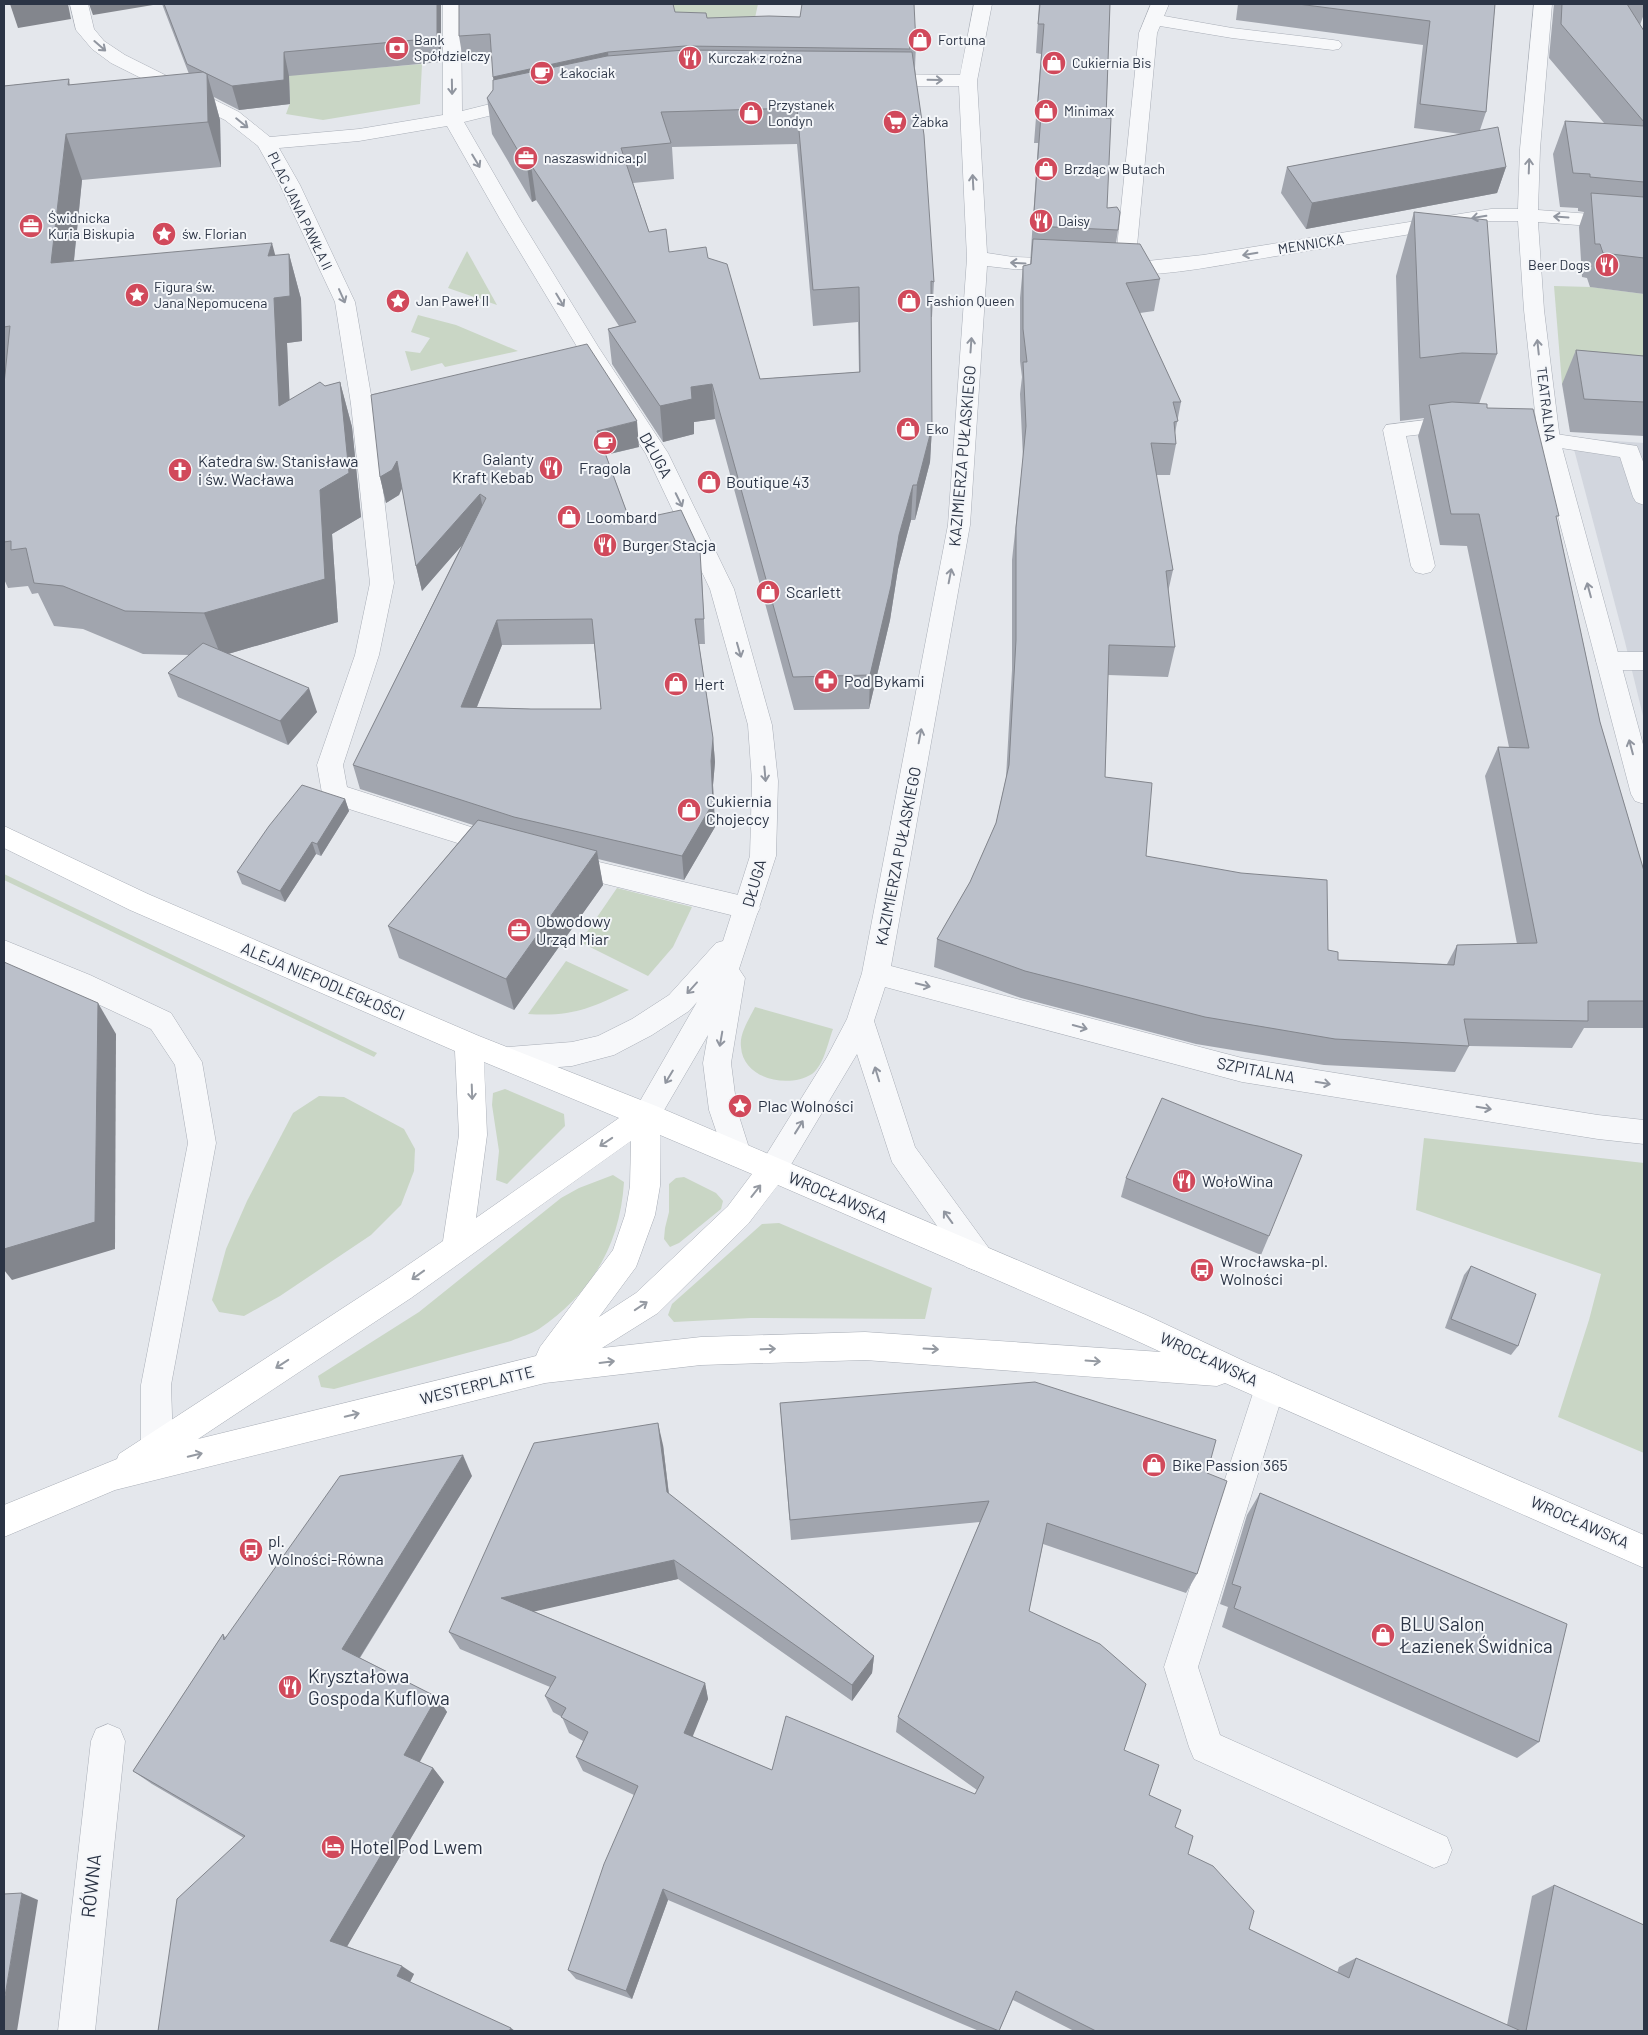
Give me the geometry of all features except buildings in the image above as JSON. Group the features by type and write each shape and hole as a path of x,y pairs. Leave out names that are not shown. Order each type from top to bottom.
{"street":[{"path":"79,4 85,30 98,45 118,59 232,116 266,143"},
{"name":"DŁUGA","path":"452,4 453,118 582,352 657,453 722,589 760,725 765,781 763,856 737,939 720,982 698,1027 646,1115"},
{"name":"KAZIMIERZA PUŁASKIEGO","path":"773,1169 837,1065 860,1021 876,973 959,525 977,258 968,81 983,4"},
{"name":"TEATRALNA","path":"1543,4 1530,149 1528,215 1534,310 1548,435 1644,794"},
{"path":"1125,267 1148,33 1157,12 1232,33 1333,45"},
{"path":"859,80 968,81"},
{"name":"PLAC JANA PAWŁA II","path":"545,97 490,108 453,118 306,142 266,143 290,185 345,302 362,404 374,499 374,522 382,583 367,654 330,765 335,793 361,804 529,854 747,908"},
{"name":"MENNICKA","path":"977,258 1013,263 1138,268 1203,261 1490,215 1528,215 1644,224"},
{"path":"362,404 425,390"},
{"path":"1423,566 1394,430 1441,425 1479,426"},
{"path":"1524,428 1548,435 1629,451 1644,496"},
{"path":"1608,661 1644,661"},
{"name":"ALEJA NIEPODLEGŁOŚCI","path":"4,836 139,902 469,1044 646,1115 773,1169"},
{"name":"DŁUGA","path":"508,1059 572,1054 604,1047 642,1027 679,1003 737,939"},
{"name":"DŁUGA","path":"737,939 717,1063 723,1110 737,1154"},
{"path":"4,951 80,982 161,1021 188,1062 202,1143 156,1385 157,1446"},
{"name":"SZPITALNA","path":"876,973 1242,1070 1644,1132"},
{"path":"860,1021 902,1153 977,1257"},
{"path":"457,1246 473,1135 469,1044"},
{"path":"541,1370 625,1257 640,1215 645,1186 646,1115"},
{"name":"WESTERPLATTE","path":"114,1476 400,1288 457,1246 646,1115"},
{"name":"WESTERPLATTE","path":"4,1521 114,1476 351,1415 541,1370 647,1303 738,1215 773,1169"},
{"name":"WROCŁAWSKA","path":"773,1169 1135,1324 1235,1372 1541,1505 1644,1552"},
{"path":"541,1370 700,1350 864,1346 953,1350 1235,1372"},
{"path":"1270,1387 1181,1667 1206,1747 1434,1850"},
{"name":"RÓWNA","path":"76,2031 108,1741"}],"shaded area":[{"path":"1571,438 1644,443 1644,720 1625,642"}],"green space":[{"path":"658,4 758,4 745,64"},
{"path":"422,64 420,104 323,120 286,114 290,103 289,75"},
{"path":"467,251 497,305 448,288"},
{"path":"1554,286 1591,287 1644,294 1644,391 1562,384"},
{"path":"418,315 456,325 518,351 445,367 442,363 411,371 405,351 420,353 430,338 411,332"},
{"path":"4,874 377,1053 374,1057 4,880"},
{"path":"617,888 692,907 673,947 648,976 580,942"},
{"path":"566,961 629,990 581,1010 557,1014 528,1014"},
{"path":"755,1007 833,1029 823,1059 812,1074 791,1081 780,1080 758,1074 750,1067 744,1058 741,1042 743,1031"},
{"path":"505,1089 564,1114 565,1126 507,1184 496,1180 499,1151 492,1105 493,1093"},
{"path":"319,1096 344,1097 404,1129 415,1149 414,1171 401,1205 371,1235 280,1296 244,1316 219,1312 212,1300 226,1249 247,1201 293,1113"},
{"path":"1424,1138 1644,1163 1644,1453 1558,1417 1589,1320 1601,1274 1416,1210"},
{"path":"613,1175 624,1182 621,1205 609,1247 600,1266 574,1300 539,1329 511,1341 334,1389 321,1387 318,1376 419,1312 561,1198 579,1188"},
{"path":"684,1177 716,1193 723,1201 721,1209 679,1243 670,1247 664,1239 669,1212 669,1184 676,1178"},
{"path":"779,1223 932,1288 925,1319 751,1318 674,1322 668,1315 672,1304 762,1224"}],"place":[{"name":"Fortuna","path":"920,40"},
{"name":"Bank Spółdzielczy","path":"397,48"},
{"name":"Kurczak z rożna","path":"690,58"},
{"name":"Cukiernia Bis","path":"1054,63"},
{"name":"Łakociak","path":"542,73"},
{"name":"Minimax","path":"1046,111"},
{"name":"Przystanek Londyn","path":"751,113"},
{"name":"Żabka","path":"895,122"},
{"name":"naszaswidnica.pl","path":"526,158"},
{"name":"Brzdąc w Butach","path":"1046,169"},
{"name":"Daisy","path":"1041,221"},
{"name":"Świdnicka Kuria Biskupia","path":"31,226"},
{"name":"św. Florian","path":"164,234"},
{"name":"Beer Dogs","path":"1607,265"},
{"name":"Figura św. Jana Nepomucena","path":"137,295"},
{"name":"Jan Paweł II","path":"398,301"},
{"name":"Fashion Queen","path":"909,301"},
{"name":"Eko","path":"908,429"},
{"name":"Fragola","path":"605,443"},
{"name":"Galanty Kraft Kebab","path":"551,468"},
{"name":"Katedra św. Stanisława i św. Wacława","path":"180,470"},
{"name":"Boutique 43","path":"709,482"},
{"name":"Loombard","path":"569,517"},
{"name":"Burger Stacja","path":"605,545"},
{"name":"Scarlett","path":"768,592"},
{"name":"Pod Bykami","path":"826,681"},
{"name":"Hert","path":"676,684"},
{"name":"Cukiernia Chojeccy","path":"689,810"},
{"name":"Obwodowy Urząd Miar","path":"519,930"},
{"name":"Plac Wolności","path":"740,1106"},
{"name":"WołoWina","path":"1184,1181"},
{"name":"Wrocławska-pl. Wolności","path":"1202,1270"},
{"name":"Bike Passion 365","path":"1154,1465"},
{"name":"pl. Wolności-Równa","path":"251,1550"},
{"name":"BLU Salon Łazienek Świdnica","path":"1383,1635"},
{"name":"Kryształowa Gospoda Kuflowa","path":"290,1687"},
{"name":"Hotel Pod Lwem","path":"333,1847"}]}
